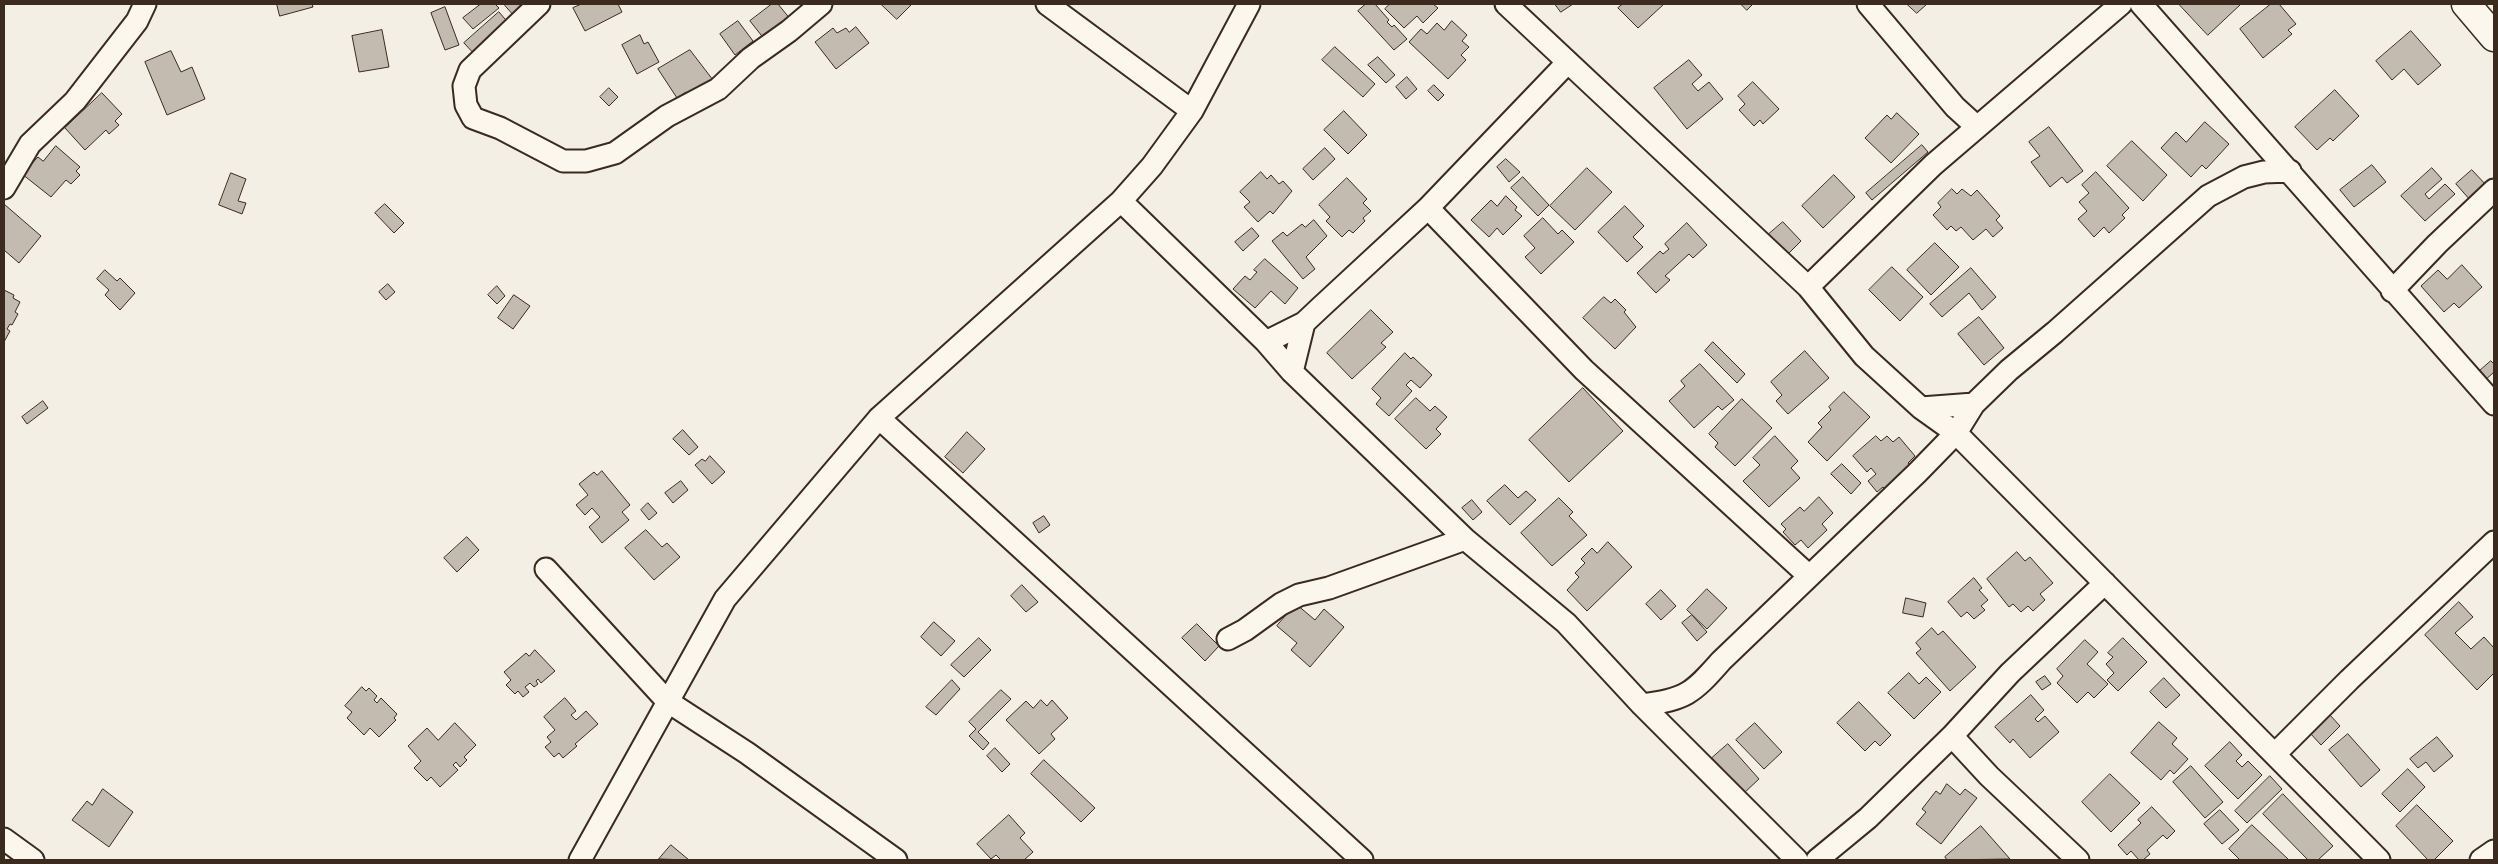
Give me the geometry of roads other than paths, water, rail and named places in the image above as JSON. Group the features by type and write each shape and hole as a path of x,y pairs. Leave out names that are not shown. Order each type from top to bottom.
{"main road":[{"path":"2466,4 2494,37"}],"street":[{"path":"4,188 30,144 75,101 137,21 146,4"},
{"path":"539,4 470,70 464,86 466,106 473,118 500,128 563,161 586,162 615,153 667,116 718,89 751,58 789,31 822,4"},
{"path":"1047,4 1192,110"},
{"path":"580,860 725,599 879,418 1121,201 1152,166 1192,110 1249,4"},
{"path":"1506,4 1524,12 1568,62 1808,287 1864,356 1921,408 1956,433 2260,740 2276,753 2380,860"},
{"path":"1868,4 1955,107 1977,127"},
{"path":"1808,287 1933,165 2121,4"},
{"path":"2141,4 2290,171 2392,291 2494,404"},
{"path":"1266,342 1304,323 1428,208 1568,62"},
{"path":"1642,704 1672,702 1692,691 1956,433 1974,404 2009,370 2055,332 2208,196 2244,177 2264,172 2290,171"},
{"path":"2392,291 2437,244 2494,190"},
{"path":"1121,201 1266,342 1292,372 1466,538 1566,623 1642,704 1797,860"},
{"path":"1428,208 1584,370 1809,576"},
{"path":"1292,372 1304,323"},
{"path":"1921,408 1974,404"},
{"path":"879,418 1362,860"},
{"path":"1228,639 1245,630 1281,604 1299,595 1329,588 1466,538"},
{"path":"2276,753 2348,680 2494,542"},
{"path":"546,569 667,701 747,753 896,860"},
{"path":"1817,860 1868,818 1952,736 2010,673 2105,583"},
{"path":"1952,736 1989,776 2078,860"},
{"path":"4,839 33,860"},
{"path":"2481,860 2494,851"}]}
